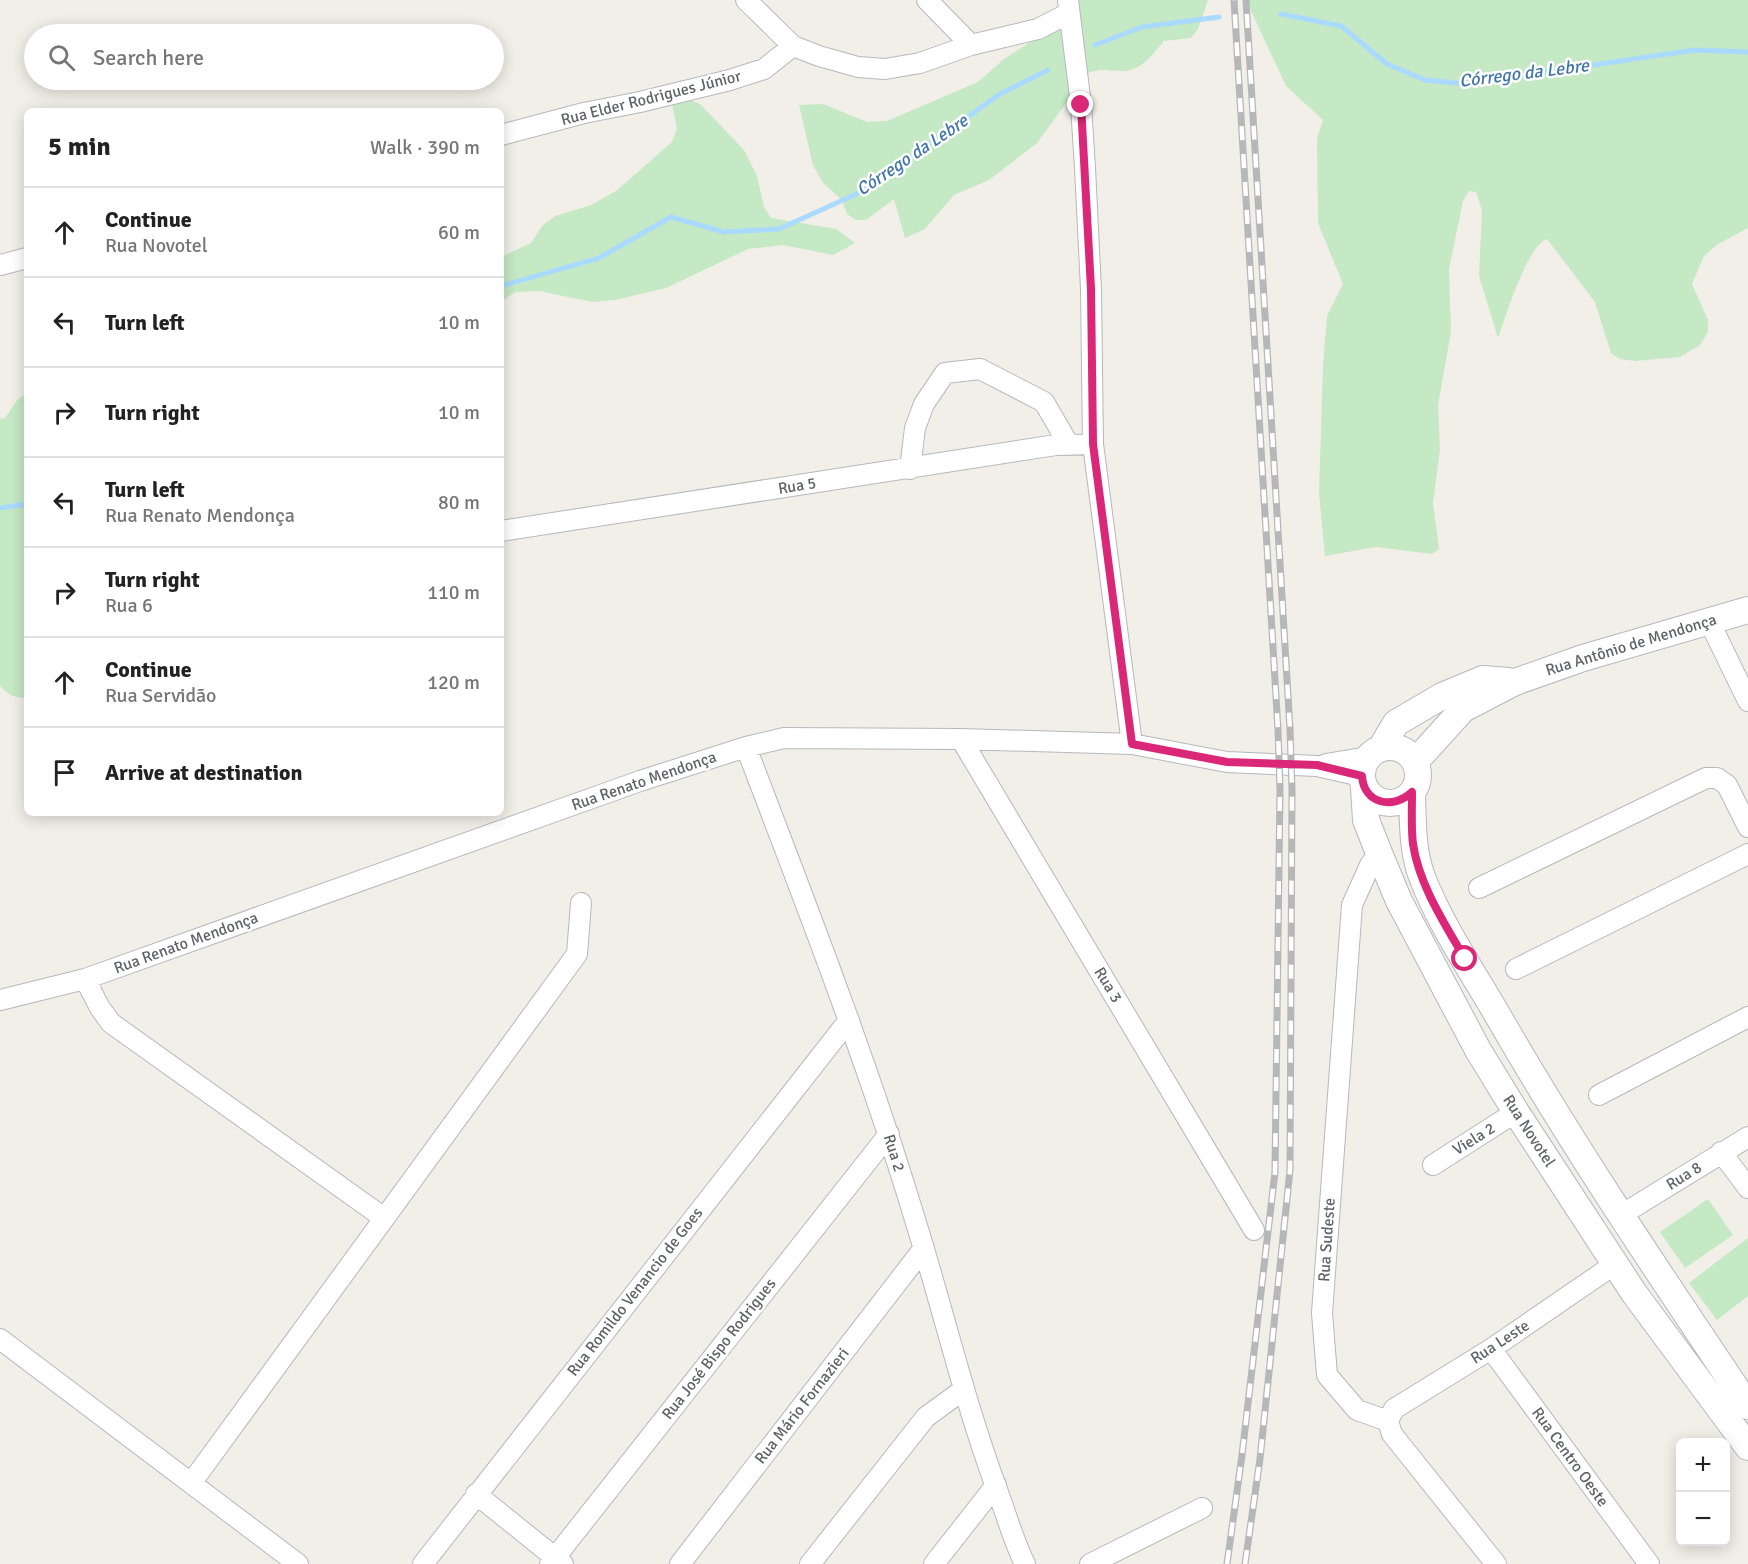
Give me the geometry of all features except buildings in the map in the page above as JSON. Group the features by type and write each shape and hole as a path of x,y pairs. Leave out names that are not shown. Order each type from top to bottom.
{"street":[{"path":"746,0 794,46 858,67 885,69 920,63 971,45 1038,29 1068,7 1081,105 1091,289 1093,444 1132,744"},
{"path":"927,0 971,45"},
{"name":"Rua Elder Rodrigues Júnior","path":"504,134 584,113 730,80 764,69 794,46"},
{"path":"0,266 24,259"},
{"path":"910,469 915,428 924,404 945,373 980,369 1044,402 1069,445"},
{"name":"Rua 5","path":"504,531 1069,445 1093,444"},
{"name":"Rua Antônio de Mendonça","path":"1415,762 1463,709 1515,682 1583,658 1748,610"},
{"path":"1709,621 1748,700"},
{"name":"Rua Antônio de Mendonça","path":"1369,767 1396,723 1442,696 1483,679 1515,682"},
{"name":"Rua Renato Mendonça","path":"0,999 85,979 640,781 746,747 784,738 961,739 1132,744 1227,762 1369,767"},
{"name":"Rua 3","path":"961,739 1254,1230"},
{"name":"Rua 2","path":"746,747 849,1020 889,1134 924,1248 963,1390 1025,1564"},
{"path":"1397,747 1415,762 1418,778 1412,792 1399,802 1376,800 1369,767 1397,747"},
{"name":"Rua Novotel","path":"1369,767 1366,820 1400,901 1478,1050 1634,1293 1748,1447"},
{"path":"1479,888 1706,778 1717,778 1727,785 1748,827"},
{"name":"Rua Novotel","path":"1412,792 1413,844 1422,877 1445,924 1536,1083 1748,1406"},
{"name":"Rua Sudeste","path":"1379,853 1370,866 1352,905 1322,1313 1327,1375 1357,1410 1388,1422"},
{"path":"1516,969 1748,854"},
{"path":"192,1482 577,954 581,903"},
{"path":"85,979 100,1008 111,1023 384,1218"},
{"path":"1599,1095 1748,1017"},
{"name":"Rua Romildo Venancio de Goes","path":"423,1564 849,1020"},
{"name":"Viela 2","path":"1433,1165 1516,1112"},
{"name":"Rua José Bispo Rodrigues","path":"556,1562 889,1134"},
{"name":"Rua 8","path":"1621,1215 1748,1137"},
{"path":"1721,1152 1748,1188"},
{"path":"1573,1199 1621,1215 1615,1264"},
{"name":"Rua Mário Fornazieri","path":"680,1564 924,1248"},
{"name":"Rua Leste","path":"1388,1422 1394,1409 1491,1349 1615,1264"},
{"path":"0,1339 298,1564"},
{"name":"Rua Centro Oeste","path":"1491,1349 1649,1564"},
{"path":"810,1564 926,1417 963,1390"},
{"path":"1388,1422 1392,1434 1496,1564"},
{"path":"934,1564 996,1485"},
{"path":"476,1494 556,1562"},
{"path":"1090,1564 1202,1508"}],"green space":[{"path":"1075,0 1208,0 1198,29 1191,38 1164,41 1151,57 1135,68 1088,73 1037,143 989,180 954,195 925,229 905,238 894,199 866,220 856,220 847,214 842,200 823,183 813,165 799,105 823,104 867,122 887,121 978,82 1004,59 1065,20"},
{"path":"1246,0 1748,0 1748,228 1718,244 1704,256 1692,284 1708,320 1708,332 1700,345 1680,357 1635,361 1620,359 1611,353 1595,302 1547,239 1539,244 1525,268 1498,338 1479,276 1482,210 1476,192 1469,191 1463,201 1449,269 1451,332 1438,405 1440,449 1433,503 1439,549 1432,554 1376,547 1325,556 1319,494 1323,365 1327,316 1343,284 1318,223 1317,139 1323,120 1286,86"},
{"path":"682,97 700,104 744,150 757,176 764,207 771,218 836,229 855,243 833,255 783,245 748,249 666,288 615,300 592,302 540,291 515,292 504,301 504,256 531,243 542,226 555,216 591,205 616,191 672,142 677,128 672,105"},
{"path":"24,395 24,698 12,695 0,686 0,419 5,418 18,399"},
{"path":"1708,1199 1733,1235 1685,1268 1660,1232"},
{"path":"1748,1238 1748,1296 1717,1320 1689,1283"}],"waterway":[{"name":"Córrego da Lebre","path":"1281,14 1341,26 1387,64 1425,80 1466,84 1694,50 1748,52"},
{"name":"Córrego da Lebre","path":"1095,45 1142,27 1219,17"},
{"name":"Córrego da Lebre","path":"504,285 599,258 671,217 724,232 779,229 863,191 1000,94 1048,70"},
{"name":"Córrego da Lebre","path":"0,508 24,504"}],"railway":[{"path":"1227,1564 1275,1172 1280,789 1234,0"},
{"path":"1245,1564 1260,1459 1290,1170 1292,790 1246,0"}],"route":[{"path":"1081,105 1091,289 1093,444 1132,744 1227,762 1317,765 1362,776 1364,788 1369,795 1383,803 1399,802 1412,792 1413,844 1422,877 1465,959"}]}
